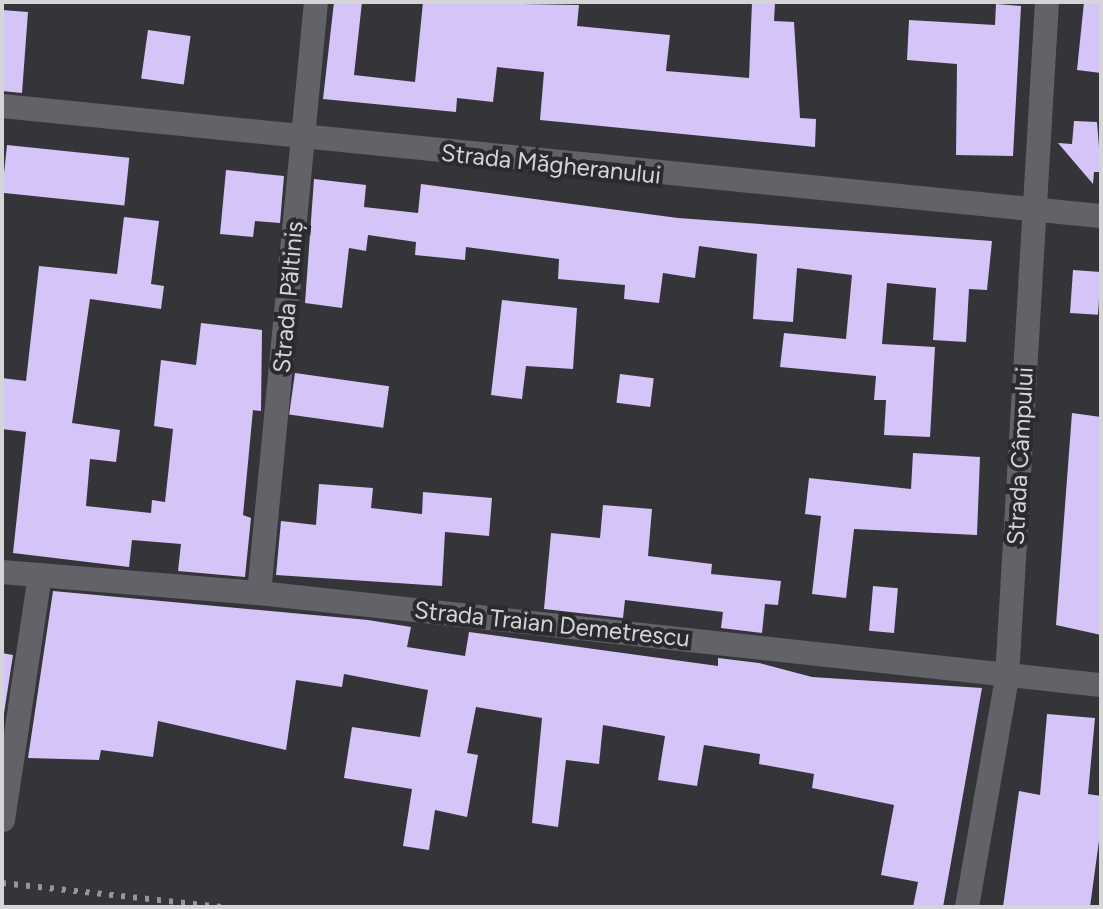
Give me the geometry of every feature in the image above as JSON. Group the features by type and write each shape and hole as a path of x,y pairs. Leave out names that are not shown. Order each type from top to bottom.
{"street":[{"name":"Strada Păltiniș","path":"259,593 316,2"},
{"name":"Strada Câmpului","path":"967,907 1007,677 1047,2"},
{"name":"Strada Măgheranului","path":"2,106 1094,216"},
{"name":"Strada Traian Demetrescu","path":"2,572 259,593 1101,685"},
{"path":"3,820 40,575"}],"building":[{"path":"334,2 362,2 354,75 415,82 423,2 579,5 577,26 670,35 666,71 749,78 752,2 775,3 774,21 794,22 800,118 816,119 815,147 540,120 544,72 497,67 493,102 457,98 456,112 323,99"},
{"path":"1084,2 1101,2 1101,73 1077,70"},
{"path":"996,4 1021,6 1013,156 956,155 957,64 907,60 909,20 995,25"},
{"path":"2,10 28,12 22,93 2,91"},
{"path":"148,30 191,36 184,85 141,79"},
{"path":"1074,121 1097,122 1101,172 1094,172 1093,184 1058,143 1072,144"},
{"path":"7,145 129,158 124,206 2,193"},
{"path":"226,170 284,176 280,223 255,221 253,237 220,234"},
{"path":"314,179 366,185 364,207 418,213 421,184 678,218 992,241 987,290 969,289 966,342 933,340 936,288 887,283 882,344 935,347 930,437 884,435 886,400 874,400 876,376 780,367 784,333 846,339 852,275 797,268 793,322 753,319 757,254 699,246 695,278 663,273 659,303 624,299 625,285 558,279 559,259 466,247 465,260 415,255 416,242 368,235 366,251 349,248 342,308 305,303"},
{"path":"124,217 159,221 151,284 164,286 161,309 90,299 72,423 120,430 116,462 90,459 86,506 151,513 152,500 165,502 173,429 154,426 161,360 196,365 201,323 262,330 261,411 253,410 243,515 251,518 245,577 178,571 181,544 132,540 129,567 13,553 26,432 2,429 2,378 26,381 39,266 117,274"},
{"path":"1073,270 1101,272 1098,315 1070,313"},
{"path":"502,300 577,308 573,369 526,366 522,399 491,395"},
{"path":"295,373 389,386 383,428 289,415"},
{"path":"620,374 654,378 650,407 616,403"},
{"path":"1072,413 1101,417 1101,635 1056,625"},
{"path":"913,453 980,457 977,535 854,529 846,598 812,594 821,516 805,514 809,478 911,489"},
{"path":"319,484 373,488 371,508 422,514 423,492 492,498 489,536 445,532 442,586 276,575 281,521 316,525"},
{"path":"603,505 652,509 648,556 712,564 711,574 781,581 778,605 765,604 762,633 721,628 723,612 625,600 623,618 544,609 551,533 600,538"},
{"path":"873,586 898,588 894,633 869,631"},
{"path":"53,591 368,620 411,627 407,647 465,656 469,632 718,666 718,658 759,663 812,677 982,688 943,907 913,907 918,882 881,875 894,805 812,788 814,774 759,764 760,754 704,745 697,786 658,780 665,736 603,725 599,764 566,760 558,827 532,823 542,718 476,707 467,753 478,755 467,817 435,810 429,850 403,846 412,789 344,778 352,727 420,737 428,690 344,674 342,687 296,680 286,750 158,721 153,757 101,750 99,760 28,758"},
{"path":"2,653 13,655 2,726"},
{"path":"1047,714 1095,718 1088,794 1101,796 1101,826 1090,907 1003,907 1019,791 1040,795"}],"railway":[{"path":"2,883 222,907"}]}
